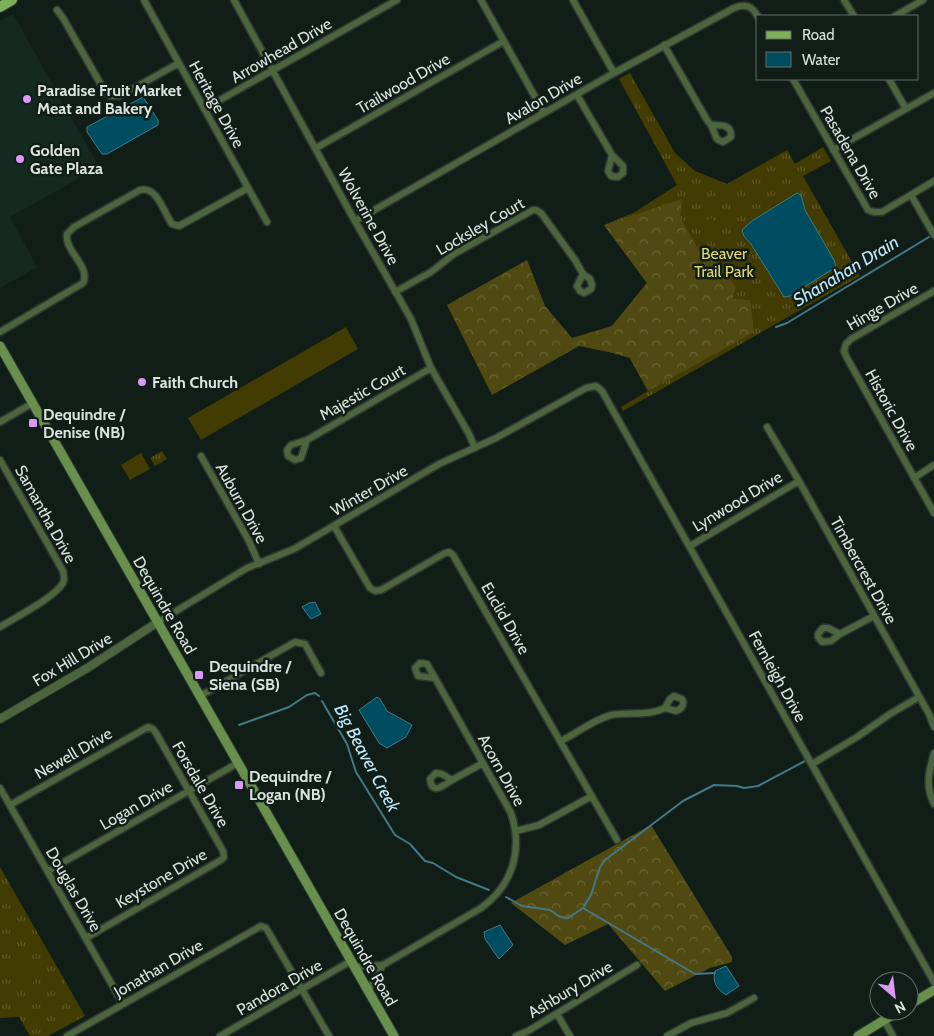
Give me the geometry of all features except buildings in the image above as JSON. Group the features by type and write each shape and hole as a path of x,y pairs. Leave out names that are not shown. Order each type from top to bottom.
{"main road":[{"path":"0,7 12,0"},
{"name":"Dequindre Road","path":"0,346 394,1036"},
{"path":"919,999 934,990"},
{"path":"858,1036 882,1021"}],"street":[{"name":"Heritage Drive","path":"144,0 266,222"},
{"name":"Wolverine Drive","path":"234,0 416,330 431,368 475,448"},
{"name":"Arrowhead Drive","path":"204,109 397,0"},
{"path":"481,0 544,114"},
{"path":"573,0 614,74"},
{"path":"844,0 853,15"},
{"path":"896,15 923,0"},
{"name":"Avalon Drive","path":"355,221 664,45 734,8 744,5 748,6 757,15"},
{"path":"56,10 63,18 104,90 110,96 124,94 179,63"},
{"name":"Trailwood Drive","path":"316,148 504,41"},
{"path":"664,45 706,120 711,125"},
{"name":"Pasadena Drive","path":"794,80 866,207 871,212 882,212 911,195"},
{"path":"890,80 906,109"},
{"path":"833,150 934,93"},
{"path":"577,94 612,155"},
{"path":"934,182 911,195 934,235"},
{"path":"0,332 83,283 85,278 84,271 67,240 67,234 74,227 140,190 146,189 153,192 172,224 179,226 248,188"},
{"name":"Locksley Court","path":"395,292 431,272 454,254 533,210 541,213 583,274"},
{"name":"Hinge Drive","path":"845,347 851,339 934,291"},
{"name":"Historic Drive","path":"845,347 846,358 934,512"},
{"name":"Majestic Court","path":"307,440 431,368"},
{"name":"Winter Drive","path":"158,622 232,577 288,552 439,464 502,435 586,388 596,386"},
{"name":"Fernleigh Drive","path":"596,386 602,391 690,546 934,982"},
{"path":"0,422 32,403"},
{"name":"Timbercrest Drive","path":"766,427 799,481 934,727"},
{"name":"Auburn Drive","path":"201,456 249,540 259,564"},
{"name":"Samantha Drive","path":"0,460 63,572 64,582 42,601 0,626"},
{"path":"914,478 934,465"},
{"name":"Lynwood Drive","path":"690,546 799,481"},
{"name":"Euclid Drive","path":"334,526 370,588 375,591 381,590 445,553 449,552 454,555 617,840"},
{"path":"840,634 874,616"},
{"name":"Fox Hill Drive","path":"0,719 88,667 158,622"},
{"path":"200,696 298,642 306,646 321,673"},
{"name":"Acorn Drive","path":"353,964 383,965 476,912 496,896 508,879 514,862 517,845 516,831 511,813 435,678"},
{"path":"812,764 919,697"},
{"path":"561,741 606,717 619,714 652,713 665,708"},
{"name":"Forsdale Drive","path":"150,728 154,731 189,791 223,851 224,857"},
{"name":"Newell Drive","path":"10,805 142,730 150,728"},
{"path":"934,753 928,778 929,792 934,804"},
{"name":"Logan Drive","path":"48,871 238,763"},
{"path":"452,780 483,763"},
{"name":"Douglas Drive","path":"0,788 123,1004"},
{"path":"516,831 539,826 592,796"},
{"name":"Keystone Drive","path":"86,938 224,857"},
{"name":"Jonathan Drive","path":"67,1036 76,1034 123,1004 259,927 264,927 270,933 302,990"},
{"name":"Pandora Drive","path":"220,1036 353,964"},
{"path":"368,991 383,965"},
{"name":"Ashbury Drive","path":"516,1036 557,1014 637,965"},
{"path":"302,990 328,1036"},
{"path":"667,1036 690,1023 727,1013 754,998"},
{"path":"557,1014 570,1036"},
{"path":"885,1021 893,1036"}],"shaded area":[{"path":"13,14 99,167 10,217 37,267 0,288 0,21"}],"green space":[{"name":"Beaver Trail Park","path":"630,73 675,153 695,171 727,184 787,150 795,164 823,147 831,161 803,176 860,276 623,411 621,407 648,391 612,326 647,283 604,225 635,212 677,185 619,79"},
{"path":"682,199 680,218 700,252 719,264 736,287 732,299 750,300 754,332 648,391 630,358 579,346 492,395 447,305 527,260 545,306 572,338 612,326 647,283 604,225"},
{"path":"712,218 722,236 711,242 701,224"},
{"path":"346,327 358,349 201,440 188,418"},
{"path":"162,451 167,459 155,466 150,458"},
{"path":"141,453 150,469 130,480 121,465"},
{"path":"651,825 732,957 732,962 710,968 665,991 608,924 565,945 511,903"},
{"path":"0,867 85,1016 48,1036 30,1036 19,1017 0,1018"},
{"path":"22,960 28,969 12,978 6,969"},
{"path":"31,974 35,981 18,991 14,983"}],"water":[{"path":"143,97 158,120 158,125 107,154 102,154 87,132 87,127"},
{"path":"797,193 801,195 805,210 834,260 836,267 790,296 784,297 742,230 752,221"},
{"path":"315,602 321,614 311,619 302,607"},
{"path":"377,697 387,711 412,725 406,737 387,748 379,743 359,710"},
{"path":"500,925 513,945 499,959 485,939 484,932"},
{"path":"726,966 739,986 726,995 718,988 714,979 715,971"}],"waterway":[{"name":"Shanahan Drain","path":"776,327 787,323 929,237"},
{"name":"Big Beaver Creek","path":"239,725 289,707 307,695 315,693 319,696"},
{"name":"Big Beaver Creek","path":"322,701 347,744 356,772 395,835 410,844 425,861 433,863 456,877 489,890"},
{"name":"Shanahan Drain","path":"506,897 522,906 550,910 560,917 568,918 583,908 591,895 600,867 605,860 683,801 714,785 744,788 758,786 805,761"},
{"name":"Big Beaver Creek","path":"583,908 695,974 715,973"}],"place":[{"name":"Paradise Fruit Market Meat and Bakery","path":"27,99"},
{"name":"Golden Gate Plaza","path":"20,159"},
{"name":"Faith Church","path":"142,382"},
{"name":"Dequindre / Denise (NB)","path":"33,423"},
{"name":"Dequindre / Siena (SB)","path":"199,675"},
{"name":"Dequindre / Logan (NB)","path":"239,785"}]}
